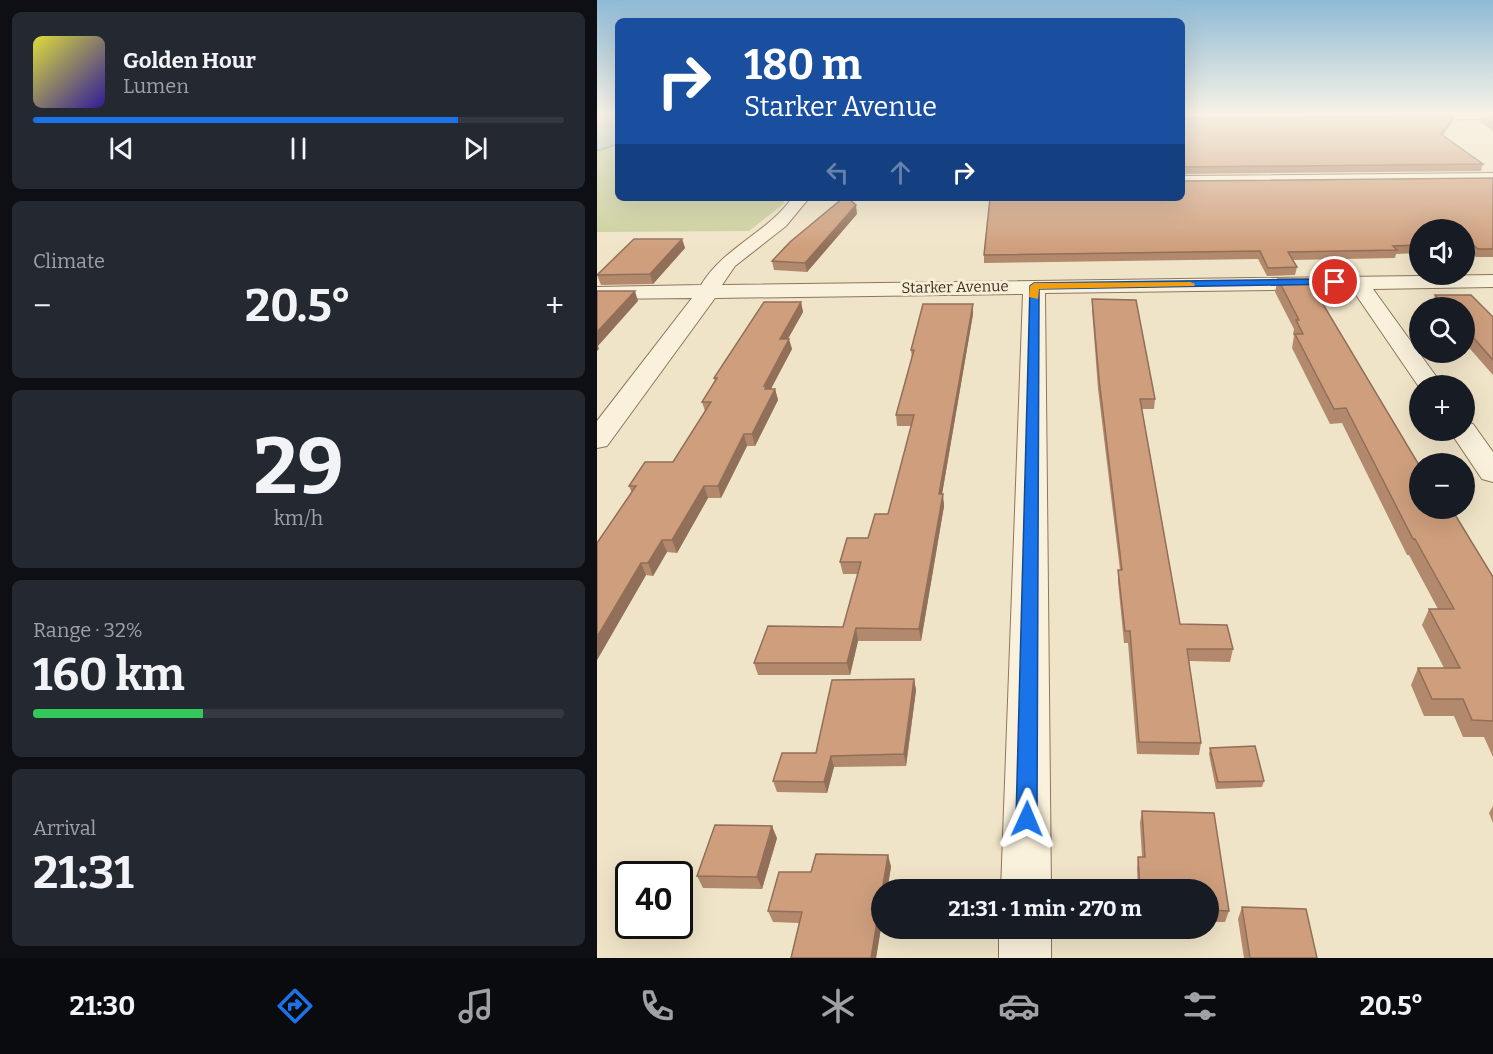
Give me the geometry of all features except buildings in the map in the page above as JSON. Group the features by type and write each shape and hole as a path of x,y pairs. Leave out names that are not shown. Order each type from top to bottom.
{"street":[{"path":"1185,181 1493,178"},
{"path":"597,440 708,292 715,276 742,248 784,219 799,201"},
{"name":"Starker Avenue","path":"597,293 1493,281"},
{"path":"1358,282 1423,375"},
{"path":"1026,879 1034,286"},
{"path":"1471,441 1493,473"},
{"path":"1025,939 1025,958"}],"green space":[{"path":"597,159 615,159 615,201 785,201 749,231 597,232"}],"slow traffic":[{"path":"1034,297 1034,286 1190,284"}],"route":[{"path":"1027,819 1034,286 1335,282"}]}
